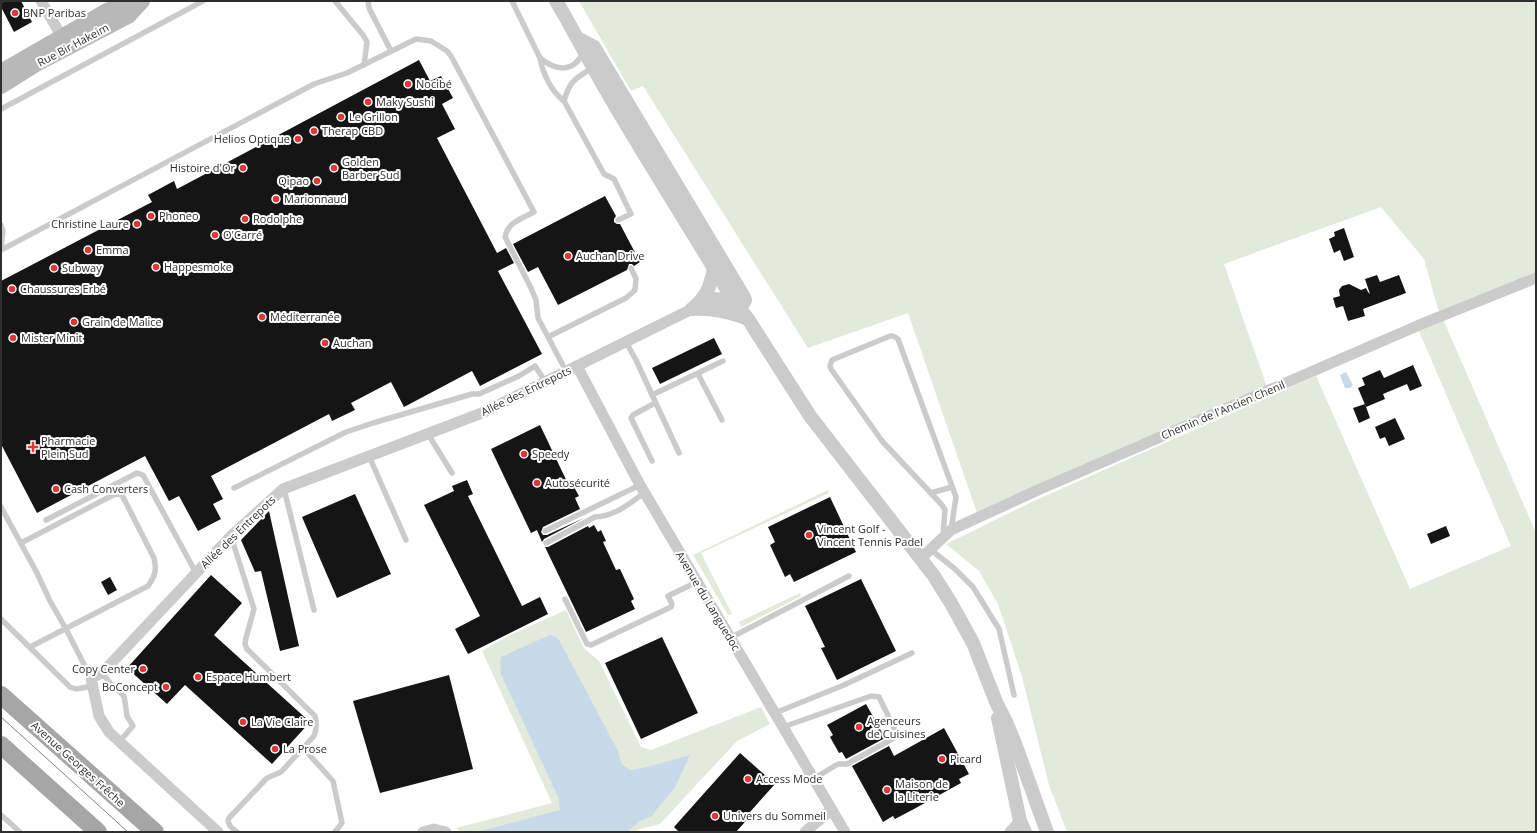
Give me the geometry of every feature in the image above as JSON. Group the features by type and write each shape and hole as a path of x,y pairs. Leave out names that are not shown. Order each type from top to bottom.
{"main road":[{"name":"Rue Bir Hakeim","path":"1,72 107,11 127,2 142,1"},
{"name":"Rue Bir Hakeim","path":"1,86 36,64 128,16 142,1"},
{"name":"Avenue Georges Frêche","path":"1,695 154,832"},
{"path":"1,745 98,832"}],"street":[{"path":"41,1 62,37"},
{"path":"556,1 744,297 745,300 740,310"},
{"path":"586,46 593,68 740,310 810,416 934,576 952,605 973,643 996,702 1007,724 1047,832"},
{"path":"697,305 710,286 714,269"},
{"name":"Chemin de l'Ancien Chenil","path":"920,559 947,534 1038,490 1424,324 1536,278"},
{"path":"697,305 707,299 720,298 740,310"},
{"path":"697,305 726,311 740,310"},
{"name":"Allée des Entrepots","path":"92,682 231,536 283,489 482,413 697,305"},
{"name":"Avenue du Languedoc","path":"577,366 642,489 845,832"},
{"path":"92,682 99,716 109,732 218,832"},
{"path":"996,702 1022,827 1029,832"},
{"path":"805,832 831,810"},
{"path":"1038,832 1040,813"},
{"path":"1010,832 1022,827"},
{"path":"423,832 434,829 446,832"}],"lane":[{"path":"1,109 202,1"},
{"path":"336,1 367,42 364,65"},
{"path":"368,1 368,8 390,51"},
{"path":"512,1 540,58 542,67 555,93 564,101 604,174 614,179 631,214 618,220"},
{"path":"1,249 314,84 346,73 416,39 431,41 439,45 451,56 534,212 510,225 506,231 505,237 536,300 538,318 566,371"},
{"path":"540,58 549,65 565,68 578,62 586,46"},
{"path":"564,101 568,88 574,80 593,68"},
{"path":"1,225 3,231 1,249"},
{"path":"548,337 626,298 635,290 636,279 631,268"},
{"path":"890,336 894,336 898,339 956,500 947,534 945,510 942,505 882,441 831,369 830,366 832,360 890,336"},
{"path":"626,342 636,360 679,453"},
{"path":"652,395 723,361"},
{"path":"234,488 346,432 472,394 479,394 519,376 536,366 545,381"},
{"path":"698,374 722,420"},
{"path":"652,461 631,418 633,415 655,402"},
{"path":"428,434 452,473"},
{"path":"369,456 406,540"},
{"path":"46,520 137,473 143,475 196,573"},
{"path":"931,493 952,487"},
{"path":"283,489 314,610"},
{"path":"545,531 642,489"},
{"path":"546,543 595,517 602,517 622,509 642,489"},
{"path":"21,543 115,494 122,495 154,558 156,568 153,579 148,586 30,648"},
{"path":"1,507 66,629 92,682 76,689 70,687 1,619"},
{"path":"231,536 254,609 246,638 245,644 247,649 315,716 317,722 317,731 314,736 281,772 267,778 232,814 228,821 230,826 237,832"},
{"path":"930,549 955,569 973,587 999,629 1014,695"},
{"path":"730,638 849,576"},
{"path":"565,599 587,644 591,644 671,607 672,604 668,596 697,582"},
{"path":"774,713 844,685 912,653"},
{"path":"102,673 124,696 127,716 133,726 119,742"},
{"path":"783,728 871,696 879,698 897,734 894,738 847,764 838,764 813,779"},
{"path":"303,748 333,781 342,824 335,832"},
{"path":"1,815 20,832"}],"shaded area":[{"path":"579,1 1536,1 1536,277 1443,319 1438,309 1424,259 1381,207 1224,264 1267,387 977,513 908,313 808,348 643,86 631,91"},
{"path":"1443,319 1536,533 1536,832 1067,832 1049,785 1022,677 998,604 979,571 946,544 1036,500 1316,376 1410,589 1511,546 1419,331"},
{"path":"828,490 829,493 701,553 732,614 728,615 693,555"},
{"path":"800,593 801,596 741,627 739,622"},
{"path":"566,610 584,648 599,661 641,747 651,750 761,707 770,724 737,741 660,824 640,829 636,832 618,832 567,813 495,832 461,832 456,828 552,803 482,651 510,635"}],"water":[{"path":"1346,372 1353,385 1350,388 1345,388 1340,375"},
{"path":"550,635 558,638 618,751 622,765 631,770 690,755 674,789 652,816 640,821 627,832 477,832 560,810 559,799 501,674 500,665 501,657"}],"building":[{"name":"BNP Paribas","path":"5,1 21,1 32,22 14,32 1,7 1,3"},
{"name":"Méditerranée","path":"419,60 430,81 441,76 453,98 442,104 455,129 437,138 497,253 506,248 514,263 498,271 542,354 480,386 472,371 404,407 391,382 351,403 355,410 332,421 329,414 211,476 223,499 213,504 221,519 198,531 179,496 169,501 145,456 37,513 1,444 1,281 152,202 148,195 174,181 177,189"},
{"name":"Auchan Drive","path":"605,196 616,216 614,222 620,224 640,262 634,266 629,264 627,270 558,305 538,267 528,272 513,244"},
{"path":"1344,228 1354,257 1344,261 1340,250 1334,253 1329,239 1335,236 1334,232"},
{"path":"1377,275 1380,282 1399,275 1406,293 1363,309 1365,316 1348,321 1343,306 1336,308 1333,298 1340,296 1339,290 1342,286 1349,284 1361,290 1366,288 1370,294 1365,279"},
{"path":"714,338 722,354 660,384 652,368"},
{"path":"1413,365 1422,386 1410,391 1407,384 1383,394 1385,399 1366,407 1358,388 1365,385 1362,378 1380,370 1384,378"},
{"path":"1365,404 1370,418 1359,423 1353,408"},
{"path":"1395,418 1405,439 1389,446 1385,437 1380,439 1375,427"},
{"path":"540,425 570,488 574,487 579,496 575,498 580,509 543,527 541,532 543,535 547,535 584,518 544,539 542,542 537,530 531,533 491,449"},
{"path":"467,480 473,494 468,496 522,606 540,597 548,614 468,654 455,629 480,616 424,505 454,491 452,486"},
{"path":"355,494 391,574 337,598 302,517"},
{"name":"Vincent Golf - Vincent Tennis Padel","path":"830,497 856,552 794,582 790,574 785,577 770,545 775,542 768,527"},
{"path":"269,511 299,646 280,651 261,571 255,572 241,540"},
{"path":"594,525 598,532 601,530 606,541 603,542 616,570 620,569 634,599 631,601 635,609 586,632 545,547 548,547 588,526 589,528"},
{"path":"1446,526 1450,536 1431,544 1427,534"},
{"name":"Espace Humbert","path":"211,575 242,603 214,635 310,722 272,764 185,685 167,704 127,668"},
{"path":"110,577 117,590 108,595 101,582"},
{"path":"861,579 896,651 837,680 821,648 825,647 805,606"},
{"path":"662,637 698,713 641,739 605,663"},
{"path":"449,675 473,769 380,793 353,701"},
{"path":"866,704 885,738 846,759 842,752 839,753 830,737 833,735 827,725"},
{"path":"944,728 969,774 959,779 961,783 895,819 893,816 883,822 852,766 889,746 894,756"},
{"path":"740,753 775,784 750,812 752,814 736,832 679,832 674,827"}],"tram line":[{"path":"1,717 128,832"}],"place":[{"name":"BNP Paribas","path":"15,13"},
{"name":"Nocibé","path":"408,84"},
{"name":"Maky Sushi","path":"368,102"},
{"name":"Le Grillon","path":"341,117"},
{"name":"Therap CBD","path":"314,131"},
{"name":"Helios Optique","path":"298,139"},
{"name":"Histoire d'Or","path":"243,168"},
{"name":"Golden Barber Sud","path":"334,168"},
{"name":"Qipao","path":"317,181"},
{"name":"Marionnaud","path":"276,199"},
{"name":"Phoneo","path":"151,216"},
{"name":"Rodolphe","path":"245,219"},
{"name":"Christine Laure","path":"137,224"},
{"name":"O'Carré","path":"215,235"},
{"name":"Emma","path":"88,250"},
{"name":"Auchan Drive","path":"568,256"},
{"name":"Happesmoke","path":"156,267"},
{"name":"Subway","path":"54,268"},
{"name":"Chaussures Erbé","path":"12,289"},
{"name":"Méditerranée","path":"262,317"},
{"name":"Grain de Malice","path":"74,322"},
{"name":"Mister Minit","path":"13,338"},
{"name":"Auchan","path":"325,343"},
{"name":"Pharmacie Plein Sud","path":"33,447"},
{"name":"Speedy","path":"524,454"},
{"name":"Autosécurité","path":"537,483"},
{"name":"Cash Converters","path":"56,489"},
{"name":"Vincent Golf - Vincent Tennis Padel","path":"809,535"},
{"name":"Copy Center","path":"143,669"},
{"name":"Espace Humbert","path":"198,677"},
{"name":"BoConcept","path":"166,687"},
{"name":"La Vie Claire","path":"243,722"},
{"name":"Agenceurs de Cuisines","path":"859,727"},
{"name":"La Prose","path":"275,749"},
{"name":"Picard","path":"942,759"},
{"name":"Access Mode","path":"748,779"},
{"name":"Maison de la Literie","path":"887,790"},
{"name":"Univers du Sommeil","path":"715,816"}]}
